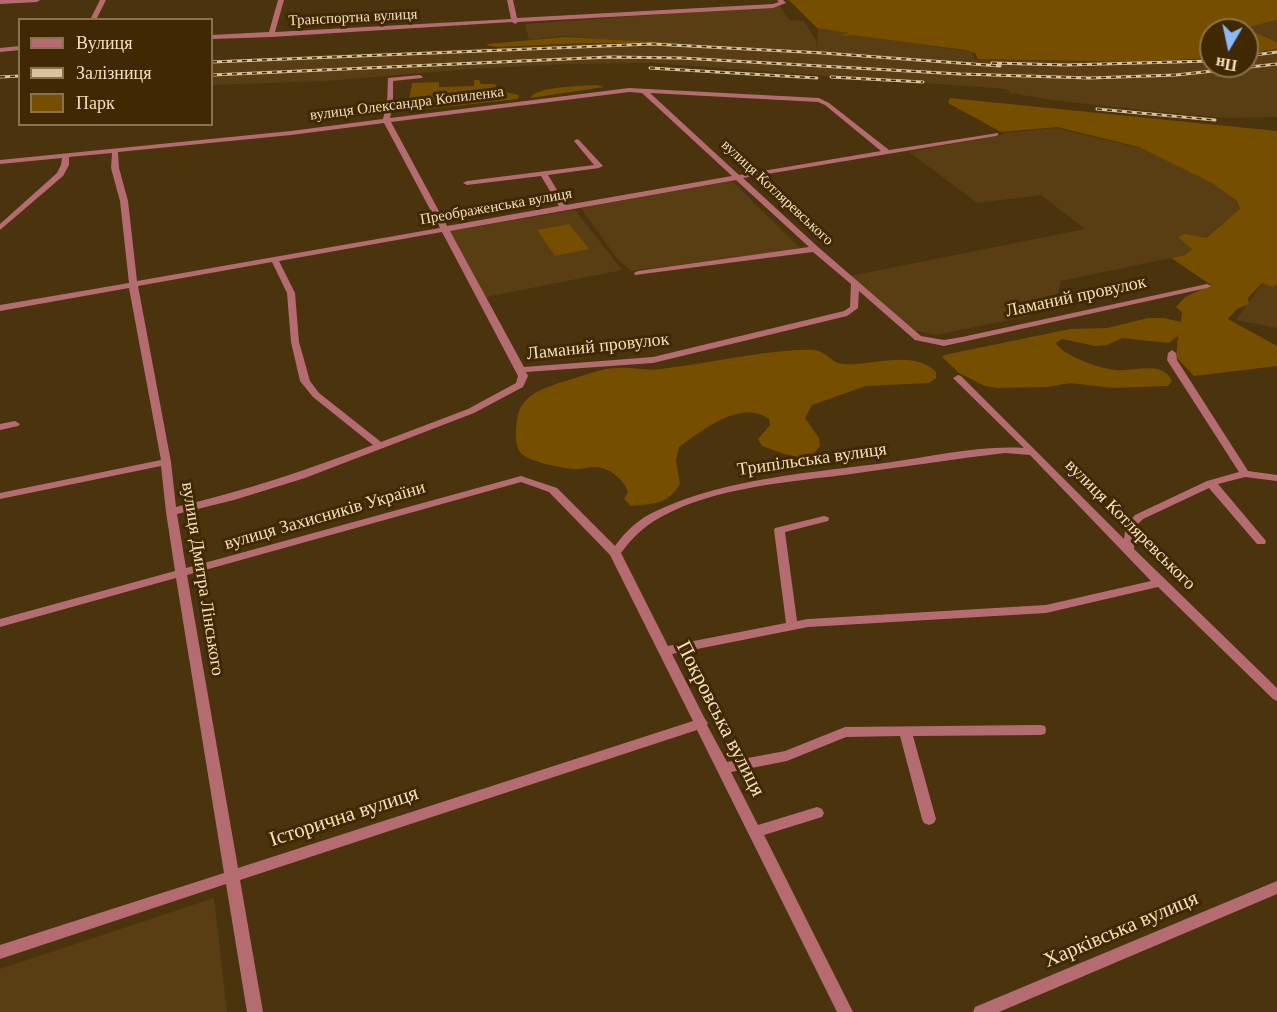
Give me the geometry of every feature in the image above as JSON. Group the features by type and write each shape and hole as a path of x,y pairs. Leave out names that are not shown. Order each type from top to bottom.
{"street":[{"path":"0,2 37,0"},
{"path":"94,18 103,0"},
{"path":"272,34 281,0"},
{"path":"510,0 515,22"},
{"name":"Транспортна вулиця","path":"213,37 515,22 782,2"},
{"path":"1,49 18,48"},
{"path":"420,77 390,79 390,103 386,120 521,370"},
{"name":"вулиця Олександра Копиленка","path":"0,162 115,152 629,90 819,100 887,152"},
{"name":"вулиця Котляревського","path":"644,91 815,249 918,338"},
{"name":"Преображенська вулиця","path":"0,308 738,177 996,134"},
{"path":"467,183 599,165 577,141"},
{"name":"вулиця Дмитра Лінського","path":"115,152 116,168 124,201 133,284 166,462 171,512 255,1012"},
{"path":"0,228 60,174 65,165 66,156"},
{"path":"544,174 564,208"},
{"path":"638,273 815,249"},
{"path":"275,260 291,293 295,342 305,381 316,395 379,445"},
{"name":"Ламаний провулок","path":"171,512 231,498 301,477 471,411 514,390 522,381 521,370 653,360 705,349 752,334 848,313 854,308 855,284"},
{"name":"Ламаний провулок","path":"918,338 944,343 962,340 1207,286"},
{"path":"1172,353 1172,360 1245,474"},
{"name":"вулиця Котляревського","path":"958,378 1160,583 1277,696"},
{"path":"0,427 15,424"},
{"name":"Трипільська вулиця","path":"615,553 621,540 633,529 656,516 679,504 736,487 1005,450 1033,452"},
{"path":"0,496 166,462"},
{"path":"1128,550 1131,525 1139,517 1211,483 1245,474 1277,478"},
{"name":"Покровська вулиця","path":"521,479 553,490 615,553 663,651 702,723 844,1012"},
{"name":"вулиця Захисників України","path":"0,623 521,479"},
{"path":"1211,483 1261,541"},
{"path":"792,625 779,530 824,519"},
{"path":"663,651 792,625 1046,609 1160,583"},
{"name":"Історична вулиця","path":"0,952 233,874 573,767 702,723"},
{"path":"724,768 787,756 845,732 1040,730"},
{"path":"905,732 929,819"},
{"path":"754,832 817,813"},
{"name":"Харківська вулиця","path":"981,1012 1277,887"}],"shaded area":[{"path":"780,6 789,20 804,21 816,41 817,51 818,28 972,52 975,59 1134,63 1199,60 1199,78 1259,78 1259,53 1277,50 1277,117 1229,118 1170,113 1051,100 1011,93 1006,89 652,63 469,69 327,81 213,85 213,60 585,44 677,44 561,36 529,40 525,24"},
{"path":"1277,20 1277,42 1259,34 1259,24"},
{"path":"1056,128 1153,151 1232,191 1240,209 1185,255 1061,281 1057,296 1022,303 1029,316 936,335 914,330 850,276 1085,229 1041,195 977,203 909,152 1003,133"},
{"path":"732,181 801,249 631,271 616,257 581,208"},
{"path":"575,210 622,270 486,297 450,231"},
{"path":"1277,261 1277,328 1236,320 1267,277"},
{"path":"214,898 227,1012 0,1012 0,969"}],"green space":[{"path":"789,0 1277,0 1277,20 1259,24 1259,18 1199,18 1199,59 1135,62 978,59 975,53 965,50 853,35 839,36 849,33 817,28"},
{"path":"1259,34 1277,42 1277,49 1259,52"},
{"path":"564,37 676,43 585,43 499,47 487,44"},
{"path":"474,80 479,80 481,84 495,84 499,91 519,95 518,99 408,111 409,105 423,103 422,99 409,100 412,83 439,82 439,87 474,86"},
{"path":"597,85 604,87 530,98 534,94 550,89"},
{"path":"950,98 1277,131 1277,284 1272,287 1262,283 1248,298 1249,304 1237,309 1228,319 1277,346 1277,366 1194,376 1176,357 1178,336 1169,343 1122,338 1107,345 1095,346 1062,339 1056,343 1066,353 1101,367 1116,370 1147,368 1162,371 1172,381 1168,386 1113,388 1070,383 1047,387 997,388 985,386 959,373 942,357 944,355 1070,329 1107,328 1148,318 1164,318 1181,322 1182,312 1176,307 1185,297 1211,285 1171,258 1185,255 1192,249 1178,237 1185,234 1206,238 1240,209 1237,201 1212,183 1139,147 1057,127 1001,132 948,103"},
{"path":"569,224 589,249 555,256 537,230"},
{"path":"796,350 819,351 837,363 844,364 892,360 916,361 936,372 936,378 929,383 866,386 812,405 805,418 819,438 820,446 809,459 784,454 762,446 758,439 770,425 769,419 758,414 746,413 722,419 679,447 676,461 680,484 665,500 653,504 631,506 624,499 628,492 624,484 606,469 555,466 530,458 518,448 516,432 519,410 531,396 547,387 610,369 660,369"}],"railway":[{"path":"213,62 652,44 823,53 1000,66"},
{"path":"1259,54 1277,52"},
{"path":"213,75 610,57 681,58 960,74 1090,78 1176,75 1277,64"},
{"path":"992,63 1066,65 1199,61"},
{"path":"650,68 817,78"},
{"path":"0,77 18,76"},
{"path":"831,77 923,82"},
{"path":"1097,109 1215,120"}]}
